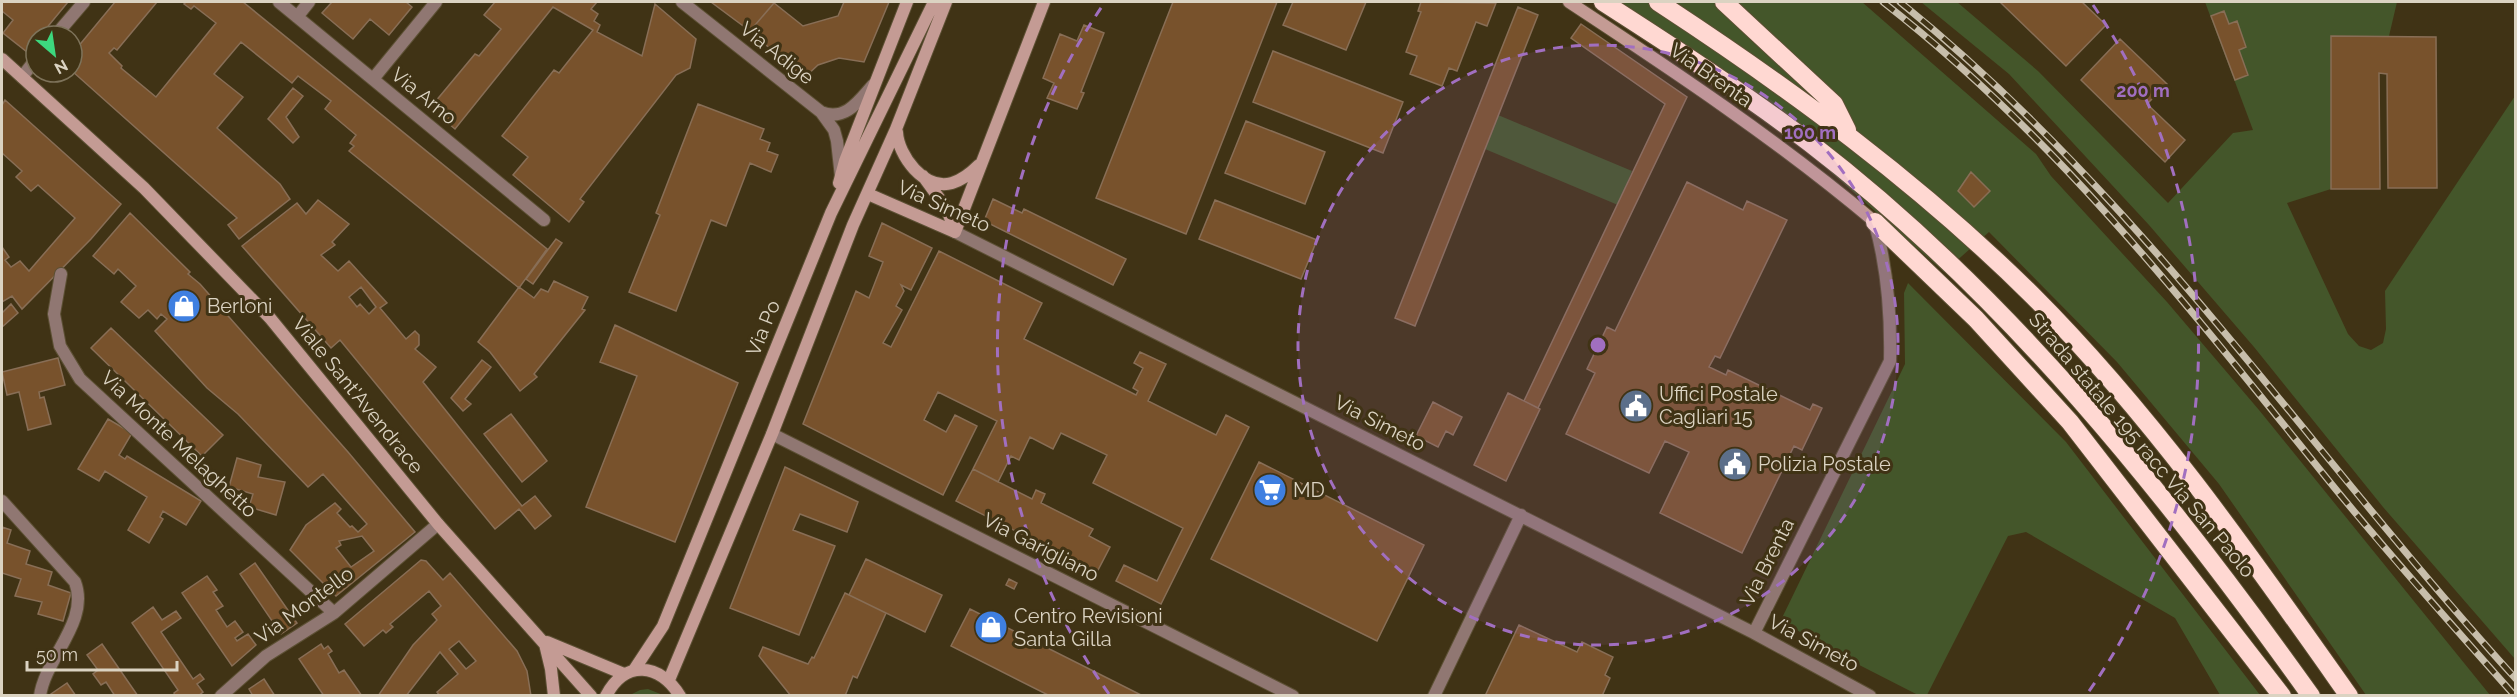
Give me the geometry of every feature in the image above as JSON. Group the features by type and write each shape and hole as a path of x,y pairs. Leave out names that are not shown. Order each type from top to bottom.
{"highway":[{"name":"Strada statale 195 racc Via San Paolo","path":"1603,2 1718,76 1811,144 1956,270 2065,383 2141,473 2237,591 2311,696"},
{"name":"Strada statale 195 racc Via San Paolo","path":"1658,2 1738,54 1849,134 2032,295 2134,408 2244,548 2349,696"},
{"path":"1724,2 1834,104 1849,134"},
{"path":"1875,222 1976,319 2070,422 2282,696"}],"main road":[{"path":"831,213 873,85 907,2"},
{"name":"Via Po","path":"606,696 613,683 629,672 663,626 831,213 934,2"},
{"path":"680,696 669,680 772,434 946,2"},
{"path":"955,232 1044,2"},
{"name":"Via Brenta","path":"1569,2 1696,86 1836,189 1875,222"},
{"name":"Viale Sant'Avendrace","path":"2,59 144,188 270,318 438,524 544,640 591,696"},
{"path":"896,129 901,153 911,167 940,183 952,183 968,175 982,162"},
{"path":"920,173 947,209 955,232"},
{"name":"Via Simeto","path":"868,194 955,232"},
{"path":"544,640 554,696"},
{"name":"Viale Sant'Avendrace","path":"544,640 629,672 647,669 669,680"}],"street":[{"path":"65,24 84,2"},
{"name":"Via Arno","path":"279,2 544,220"},
{"path":"297,17 309,2"},
{"path":"373,79 436,2"},
{"name":"Via Adige","path":"682,2 821,112 834,130 841,177"},
{"name":"Via Adige","path":"821,112 835,116 845,113 857,104 873,85"},
{"name":"Via Brenta","path":"1754,633 1890,361 1891,313 1886,260 1875,222"},
{"name":"Via Simeto","path":"955,232 1754,633 1870,696"},
{"name":"Via Monte Melaghetto","path":"61,274 54,314 60,346 80,379 334,613"},
{"name":"Via Garigliano","path":"772,434 1293,696"},
{"path":"2,501 75,582 80,595 73,621 40,696"},
{"path":"1434,696 1521,515"},
{"name":"Via Montello","path":"221,696 266,656 334,613 438,524"}],"green space":[{"path":"1591,2 1862,2 2036,154 2051,176 2167,302 2259,410 2490,695 2366,695 2219,484 2117,362 1989,232 1944,272 1791,137"},
{"path":"1921,2 1957,2 2038,71 2168,203 2233,133 2253,130 2205,2 2397,2 2389,36 2331,36 2331,189 2287,203 2348,334 2359,346 2371,350 2383,343 2386,329 2385,291 2515,96 2515,659 2383,507 2254,347 2149,225 2009,74"},
{"path":"1498,115 1632,171 1618,205 1485,149"},
{"path":"1908,283 2066,442 2260,695 2220,695 2175,618 2026,532 2008,536 1927,695 1918,695 1824,647 1781,620 1905,364 1904,293"},
{"path":"648,689 663,695 630,695 640,690"}],"building":[{"path":"2,2 68,2 50,24 24,24 24,50 3,33 13,20 2,11"},
{"path":"115,2 157,2 117,50 114,48 109,53 122,66 121,68 156,97 216,23 194,6 191,9 184,4 186,2 243,2 547,249 519,288 349,151 354,146 350,143 356,135 325,109 331,101 298,76 292,83 241,42 214,74 243,97 217,128 280,184 290,199 239,239 228,225 237,218 84,82 84,39"},
{"path":"332,2 406,2 412,7 389,35 370,19 353,39 322,13"},
{"path":"495,2 597,2 591,9 598,14 594,21 600,25 597,32 642,56 655,4 696,39 690,68 676,75 580,199 584,202 569,222 513,175 528,157 502,136 554,70 559,73 593,30 553,7 455,129 430,108 475,54 479,56 501,29 484,15"},
{"path":"711,2 772,2 774,3 750,31"},
{"path":"844,2 889,2 864,62 839,58 818,65 804,78 750,31 774,3 803,26 838,16"},
{"path":"1173,2 1277,2 1186,234 1096,198"},
{"path":"1293,2 1366,2 1346,50 1283,25"},
{"path":"1421,2 1496,3 1487,26 1476,22 1457,71 1449,68 1442,86 1410,74 1417,56 1406,52 1421,12 1418,11"},
{"path":"2000,2 2082,2 2106,25 2066,66"},
{"path":"1518,7 1538,15 1415,326 1395,318"},
{"path":"2224,11 2229,24 2237,21 2246,47 2239,50 2248,75 2235,80 2211,16"},
{"path":"1581,24 1687,97 1538,408 1524,401 1665,104 1571,38"},
{"path":"1084,25 1104,33 1081,92 1084,93 1077,109 1047,98 1054,83 1043,78 1060,34 1077,41"},
{"path":"2331,36 2436,37 2437,188 2388,188 2387,74 2379,73 2380,189 2331,189"},
{"path":"2120,39 2167,84 2147,104 2185,140 2165,162 2081,80"},
{"path":"1273,51 1403,102 1383,153 1253,102"},
{"path":"293,88 303,96 286,117 299,137 293,143 268,119"},
{"path":"5,100 121,204 91,239 22,309 12,296 2,302 2,247 9,257 5,260 11,267 20,261 29,271 75,218 38,185 31,191 16,177 22,171 2,153 2,105"},
{"path":"698,104 764,129 760,139 770,143 767,151 778,155 771,172 750,163 726,226 711,220 676,311 629,292 660,215 656,213"},
{"path":"1246,121 1325,152 1305,204 1225,173"},
{"path":"1971,172 1990,191 1974,207 1958,191"},
{"path":"1687,182 1743,210 1747,201 1787,220 1720,358 1715,356 1709,367 1726,375 1728,370 1810,410 1813,404 1822,408 1802,450 1794,446 1742,553 1660,513 1689,452 1665,441 1649,473 1566,434 1595,373 1587,369 1607,327 1615,331"},
{"path":"993,199 1022,213 1024,209 1126,259 1113,285 984,221"},
{"path":"318,200 349,224 332,242 335,245 321,255 338,271 349,261 387,303 380,308 406,339 415,331 419,335 419,345 415,349 436,367 423,382 522,506 535,496 551,516 535,529 519,509 495,529 340,340 331,348 242,246 297,203 306,214","holes":["361,287 376,307 369,314 360,304 357,307 349,297"]},
{"path":"1215,200 1317,240 1301,279 1199,239"},
{"path":"130,213 190,272 188,274 200,284 348,452 415,532 336,596 290,550 306,525 335,503 341,509 337,513 350,527 352,526 358,532 367,524 323,474 308,487 238,414 207,388 155,331 167,319 161,314 157,319 148,310 139,318 121,302 136,286 118,269 114,274 93,256","holes":["362,536 374,551 351,567 336,548 341,545 339,541"]},
{"path":"882,223 932,248 911,290 901,285 904,291 896,306 902,310 883,343 891,347 939,251 1042,303 1024,339 1136,395 1138,391 1133,388 1143,368 1134,363 1140,352 1166,364 1148,401 1216,435 1226,415 1249,427 1161,604 1116,581 1124,565 1157,581 1183,528 1093,483 1107,455 1061,433 1053,449 1030,437 1019,460 1011,456 998,482 973,469 997,421 938,392 924,420 946,432 955,415 977,426 943,495 803,424 856,291 869,298 883,262 869,256"},
{"path":"556,239 562,243 533,284 526,279"},
{"path":"554,281 588,297 582,309 585,310 534,374 537,377 520,391 490,352 478,342 519,287 534,298 541,289 548,292"},
{"path":"11,304 18,313 2,327 2,313"},
{"path":"615,325 738,383 675,542 586,507 637,376 600,362"},
{"path":"111,328 223,435 202,456 91,348"},
{"path":"58,358 65,385 39,392 40,398 44,397 51,424 28,430 19,392 7,395 2,372"},
{"path":"482,360 491,367 465,399 471,404 463,411 451,398"},
{"path":"1508,393 1540,409 1506,481 1474,465"},
{"path":"1433,402 1462,417 1453,435 1446,431 1438,447 1416,436"},
{"path":"511,414 547,461 522,482 484,434"},
{"path":"108,419 132,433 119,455 125,459 127,456 201,501 186,525 163,511 160,517 163,519 149,543 128,530 147,497 105,471 99,481 78,469"},
{"path":"237,458 261,465 258,477 285,482 276,515 249,507 253,494 229,487"},
{"path":"1259,462 1424,545 1377,641 1211,559"},
{"path":"785,467 858,502 847,532 800,514 793,530 835,546 799,635 730,608"},
{"path":"973,469 1032,499 1036,490 1045,494 1041,503 1093,529 1089,536 1110,547 1097,572 956,501"},
{"path":"2,527 11,530 7,543 30,551 26,564 52,572 48,585 71,593 63,621 38,614 42,602 15,596 21,579 2,573"},
{"path":"866,559 942,595 925,632 849,595"},
{"path":"421,560 426,561 443,580 450,573 517,651 527,671 531,696 440,696 437,692 458,674 440,652 406,696 378,696 413,645 437,620 432,614 441,606 429,591 390,624 393,627 386,633 383,630 364,646 345,624","holes":["459,641 476,661 466,669 449,649"]},
{"path":"255,563 297,623 281,634 240,574"},
{"path":"207,576 217,590 213,592 223,606 216,610 227,627 235,621 243,632 235,638 237,641 248,634 256,645 232,666 182,593"},
{"path":"1009,579 1017,583 1014,589 1006,585"},
{"path":"845,593 886,613 857,678 853,676 845,696 791,696 759,656 763,647 808,664 812,657 814,658"},
{"path":"153,607 162,620 176,611 181,618 161,632 193,679 200,674 204,679 197,684 203,692 198,696 175,696 174,693 178,690 132,623"},
{"path":"970,609 1143,696 1050,696 951,646"},
{"path":"1519,625 1577,652 1582,642 1613,657 1605,675 1610,678 1602,696 1485,696"},
{"path":"102,644 138,696 115,696 106,682 101,685 93,674 98,670 87,655"},
{"path":"321,644 324,649 328,646 332,651 328,654 339,673 344,670 362,696 324,696 299,659"},
{"path":"264,679 275,696 253,696 249,689"},
{"path":"67,683 76,696 52,696 51,694"}],"railway":[{"path":"1883,2 1947,54 2007,110 2120,228 2174,290 2375,536 2515,696"},
{"path":"1900,2 1988,78 2070,158 2147,242 2221,328 2366,505 2516,679"}],"place":[{"name":"Berloni","path":"184,306"},
{"name":"Uffici Postale Cagliari 15","path":"1636,406"},
{"name":"Polizia Postale","path":"1735,464"},
{"name":"MD","path":"1270,490"},
{"name":"Centro Revisioni Santa Gilla","path":"991,627"}]}
